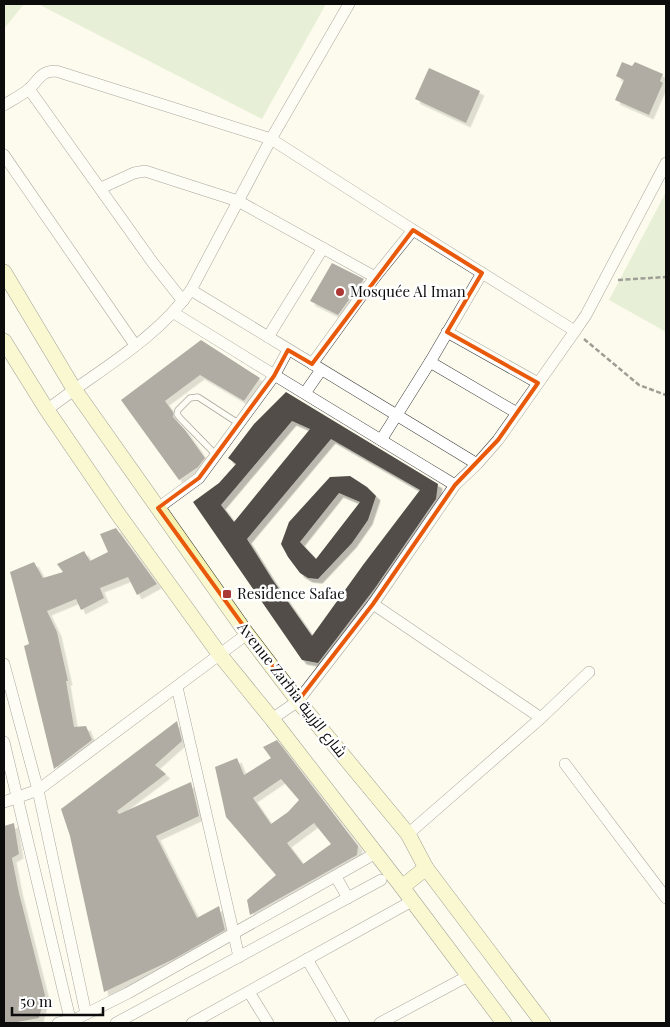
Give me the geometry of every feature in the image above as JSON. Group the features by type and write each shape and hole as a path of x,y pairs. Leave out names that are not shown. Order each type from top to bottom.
{"main road":[{"name":"Avenue Zarbia شارع الزربية","path":"4,272 74,389 247,634 298,701 408,834 426,868 543,1023"},
{"path":"4,341 47,410 118,514 220,655 402,887 504,1023"},
{"path":"402,887 426,868"}],"street":[{"path":"47,410 135,345 183,302 271,139 349,4"},
{"path":"4,105 29,89 48,71 56,72 271,139 575,331"},
{"path":"29,89 183,302"},
{"path":"4,155 135,345"},
{"path":"272,719 298,701 373,604 455,485 498,440 538,384 575,331 604,281 666,162"},
{"path":"101,188 134,173 145,172 238,201 375,277"},
{"path":"306,393 316,367 375,277 413,230"},
{"path":"268,337 323,248"},
{"path":"381,440 430,362 482,273"},
{"path":"191,290 316,367 398,414 477,464"},
{"path":"174,312 274,376 306,393 455,485"},
{"path":"447,332 538,384"},
{"path":"158,508 199,478 274,376 288,350"},
{"path":"430,362 517,413"},
{"path":"373,604 541,718"},
{"path":"4,802 38,790 247,634"},
{"path":"4,664 6,682 38,790 86,1014"},
{"path":"408,834 541,718 589,672"},
{"path":"177,687 240,957"},
{"path":"4,742 16,799 71,1022"},
{"path":"565,764 666,898"},
{"path":"29,852 50,844"},
{"path":"58,1023 71,1022 128,993 376,854"},
{"path":"336,877 348,898"},
{"path":"116,1023 381,880"},
{"path":"195,1023 412,901"},
{"path":"307,959 344,1023"},
{"path":"380,1023 468,976"},
{"path":"249,992 268,1023"},
{"path":"128,993 138,1011"}],"lane":[{"path":"216,454 180,418 177,414 178,410 190,398 198,397 238,423"}],"path":[{"path":"604,281 666,277"},
{"path":"575,331 639,385 666,395"}],"highlighted area":[{"path":"413,230 482,273 447,332 538,383 498,440 455,485 373,604 298,701 158,508 199,478 274,376 288,350 312,364"}],"green space":[{"path":"4,4 24,4 4,29"},
{"path":"38,4 326,4 262,119"},
{"path":"666,192 666,332 609,300"}],"building":[{"path":"622,62 632,66 635,62 663,74 660,81 663,83 649,115 615,100 624,80 616,76"},
{"path":"429,68 480,91 466,123 415,99"},
{"name":"Mosquée Al Iman","path":"332,263 364,279 338,315 310,301"},
{"path":"201,340 260,378 244,401 200,375 165,401 173,412 173,417 205,458 198,467 179,480 121,400"},
{"path":"286,392 438,484 436,499 375,588 318,663 302,660 193,502 219,483 236,464 228,458 254,424","holes":["292,421 310,429 234,522 221,505","331,439 420,490 312,636 247,539"]},
{"path":"350,476 367,487 376,496 368,520 352,543 318,579 308,578 300,573 281,544 289,522 330,477","holes":["339,493 360,502 316,559 300,542"]},
{"path":"116,528 157,584 137,595 128,577 100,588 104,598 81,610 76,599 47,611 57,632 68,681 66,681 74,727 86,726 92,740 54,769 24,646 29,644 10,572 34,562 43,578 63,572 57,564 84,551 90,561 108,552 100,534"},
{"path":"177,721 182,741 155,765 166,774 117,811 119,814 191,782 199,816 156,836 197,918 219,906 225,930 174,959 104,992 70,836 61,809"},
{"path":"277,740 358,846 357,855 250,915 247,900 276,875 226,817 215,767 237,758 244,775 271,758 263,747","holes":["281,779 299,800 288,812 271,824 253,798","314,823 331,844 303,864 287,843"]},
{"path":"14,823 19,854 12,858 45,995 39,1018 4,1023 4,826"}],"place":[{"name":"Mosquée Al Iman","path":"340,292"},
{"name":"Residence Safae","path":"227,594"}]}
